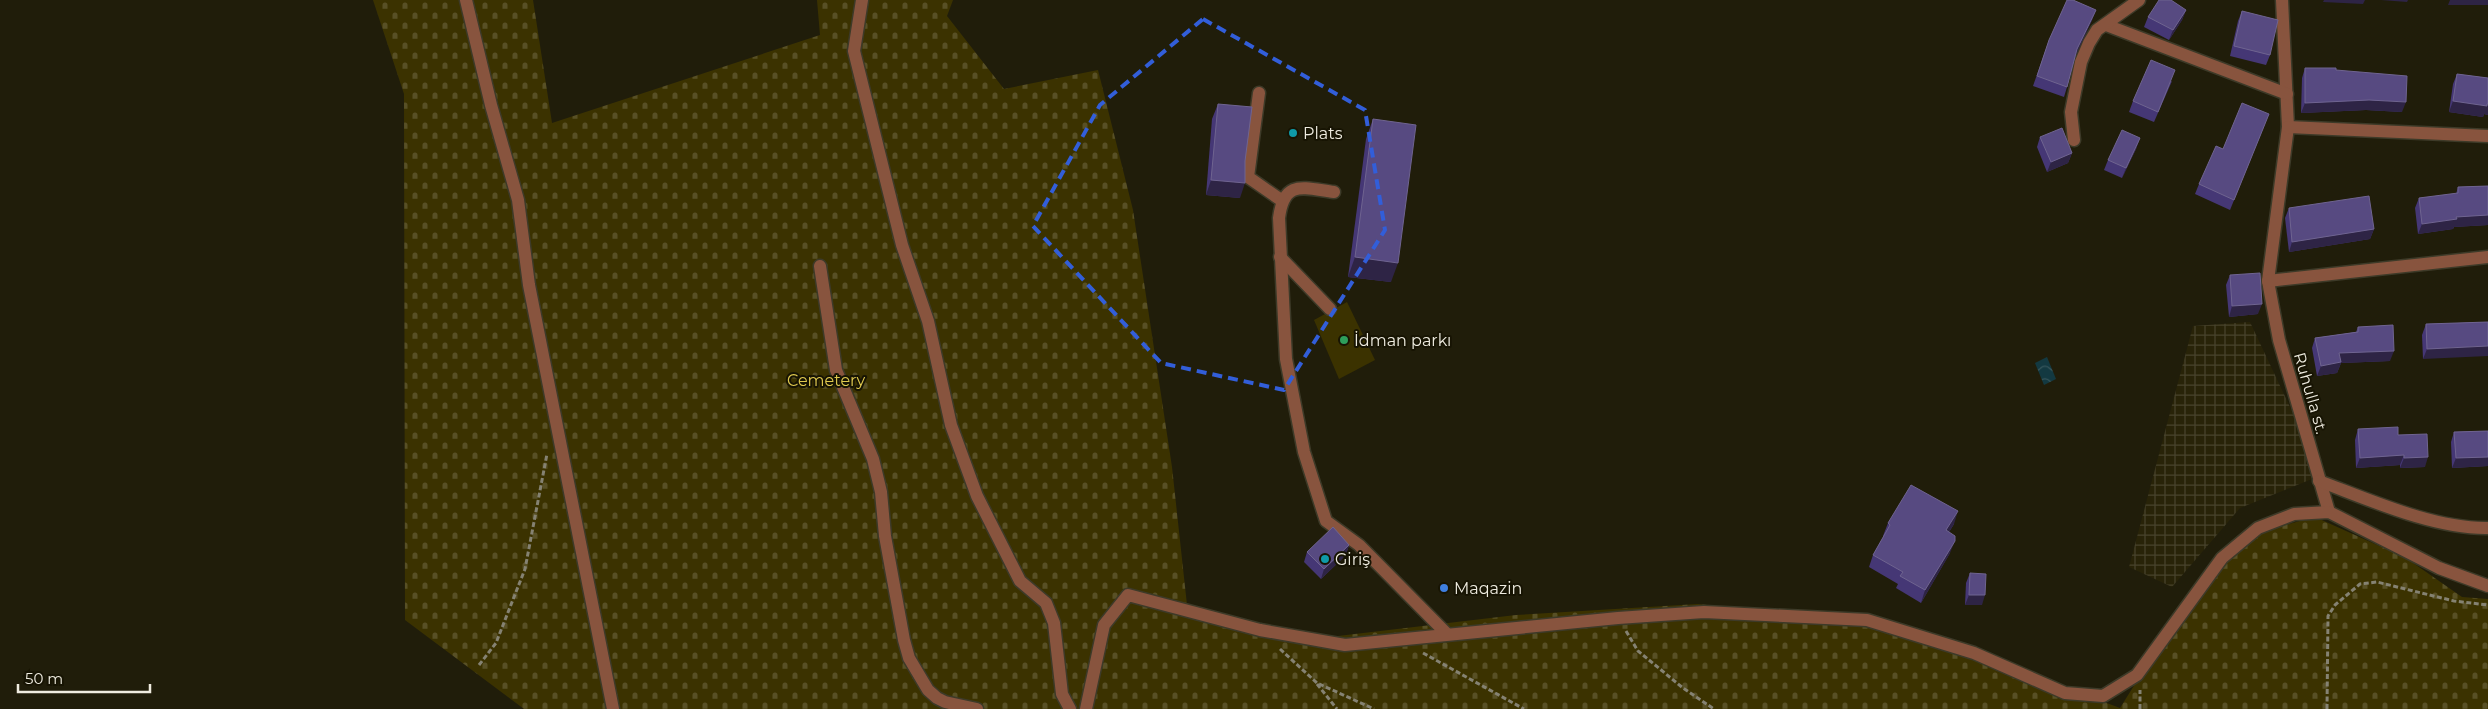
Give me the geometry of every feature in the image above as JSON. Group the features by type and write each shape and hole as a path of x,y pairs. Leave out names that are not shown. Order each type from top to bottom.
{"street":[{"path":"466,0 486,86 518,200 529,285 612,709"},
{"path":"862,0 854,51 902,245 928,321 951,425 977,496 1020,581 1046,603 1054,623 1062,694 1070,709"},
{"path":"2074,140 2071,112 2081,62 2089,43 2098,30 2139,0"},
{"name":"Ruhulla st.","path":"2282,0 2288,127 2268,281 2279,340 2329,512"},
{"path":"2106,25 2287,94"},
{"path":"1259,93 1248,177 1281,200"},
{"path":"2288,127 2488,136"},
{"path":"1334,192 1300,188 1287,193 1281,200 1279,218 1280,257 1286,359 1304,452 1326,521 1359,545 1447,634"},
{"path":"1280,257 1330,309"},
{"path":"2268,281 2488,257"},
{"path":"820,266 836,370 873,459 881,492 885,536 909,658 928,690 937,698 945,702 977,709"},
{"path":"2319,482 2408,514 2475,528 2488,528"},
{"path":"1086,709 1104,625 1128,595 1260,630 1345,644 1618,618 1704,612 1867,620 1974,653 2065,693 2104,696 2137,675 2222,558 2258,528 2294,514 2329,512 2439,568 2488,586"}],"path":[{"path":"479,665 496,643 525,569 547,453"},
{"path":"2327,709 2328,616 2335,605 2360,584 2377,582 2454,601 2488,605"},
{"path":"1618,618 1638,651 1682,688 1714,709"},
{"path":"1260,630 1317,683 1337,709"},
{"path":"1402,639 1442,665 1524,709"},
{"path":"1317,683 1374,709"}],"highlighted area":[{"path":"1203,19 1365,110 1385,230 1284,390 1161,363 1033,226 1100,105"}],"shaded area":[{"path":"2250,322 2297,422 2312,479 2240,508 2172,587 2129,567 2193,326"}],"green space":[{"name":"Cemetery","path":"373,0 533,0 552,123 820,35 817,0 953,0 947,16 1004,89 1098,70 1133,210 1172,467 1187,605 1287,642 1516,615 1698,604 1904,627 2120,708 2182,609 2235,543 2277,527 2315,517 2406,558 2462,597 2488,599 2488,709 524,709 405,620 404,94"},
{"name":"İdman parkı","path":"1347,302 1375,360 1339,379 1314,320"}],"water":[{"path":"2047,357 2056,379 2044,385 2035,363"}],"building":[{"path":"2067,0 2073,0 2096,10 2077,49 2067,87 2037,76 2049,40"},
{"path":"2159,0 2171,0 2186,10 2173,30 2148,17"},
{"path":"2242,11 2278,20 2270,55 2234,46"},
{"path":"2151,60 2175,70 2158,112 2133,101"},
{"path":"2305,68 2336,68 2336,70 2407,76 2406,102 2369,100 2305,103"},
{"path":"2457,74 2488,78 2487,106 2453,101"},
{"path":"2242,103 2269,114 2234,200 2199,184 2216,146 2223,149"},
{"path":"1218,104 1252,107 1245,161 1245,183 1211,180"},
{"path":"1373,119 1416,125 1398,263 1355,257"},
{"path":"2062,128 2072,153 2051,162 2040,137"},
{"path":"2122,130 2140,138 2126,168 2108,160"},
{"path":"2488,186 2488,215 2456,217 2457,219 2422,224 2419,198 2458,193 2458,187"},
{"path":"2369,196 2374,229 2292,242 2289,208"},
{"path":"2260,273 2262,304 2232,306 2230,275"},
{"path":"2488,322 2488,346 2427,349 2426,324"},
{"path":"2393,325 2394,351 2339,353 2341,362 2321,366 2315,338 2358,332 2358,327"},
{"path":"2398,427 2398,435 2427,434 2428,457 2404,458 2404,455 2360,458 2358,429"},
{"path":"2488,431 2488,457 2456,458 2454,432"},
{"path":"1911,485 1958,511 1946,530 1955,536 1955,541 1925,590 1900,576 1903,572 1873,555 1890,525 1888,523"},
{"path":"1333,527 1349,545 1324,569 1307,552"},
{"path":"1970,573 1986,574 1985,595 1969,595"}],"place":[{"name":"Plats","path":"1293,133"},
{"name":"İdman parkı","path":"1344,340"},
{"name":"Giriş","path":"1325,559"},
{"name":"Maqazin","path":"1444,588"}]}
